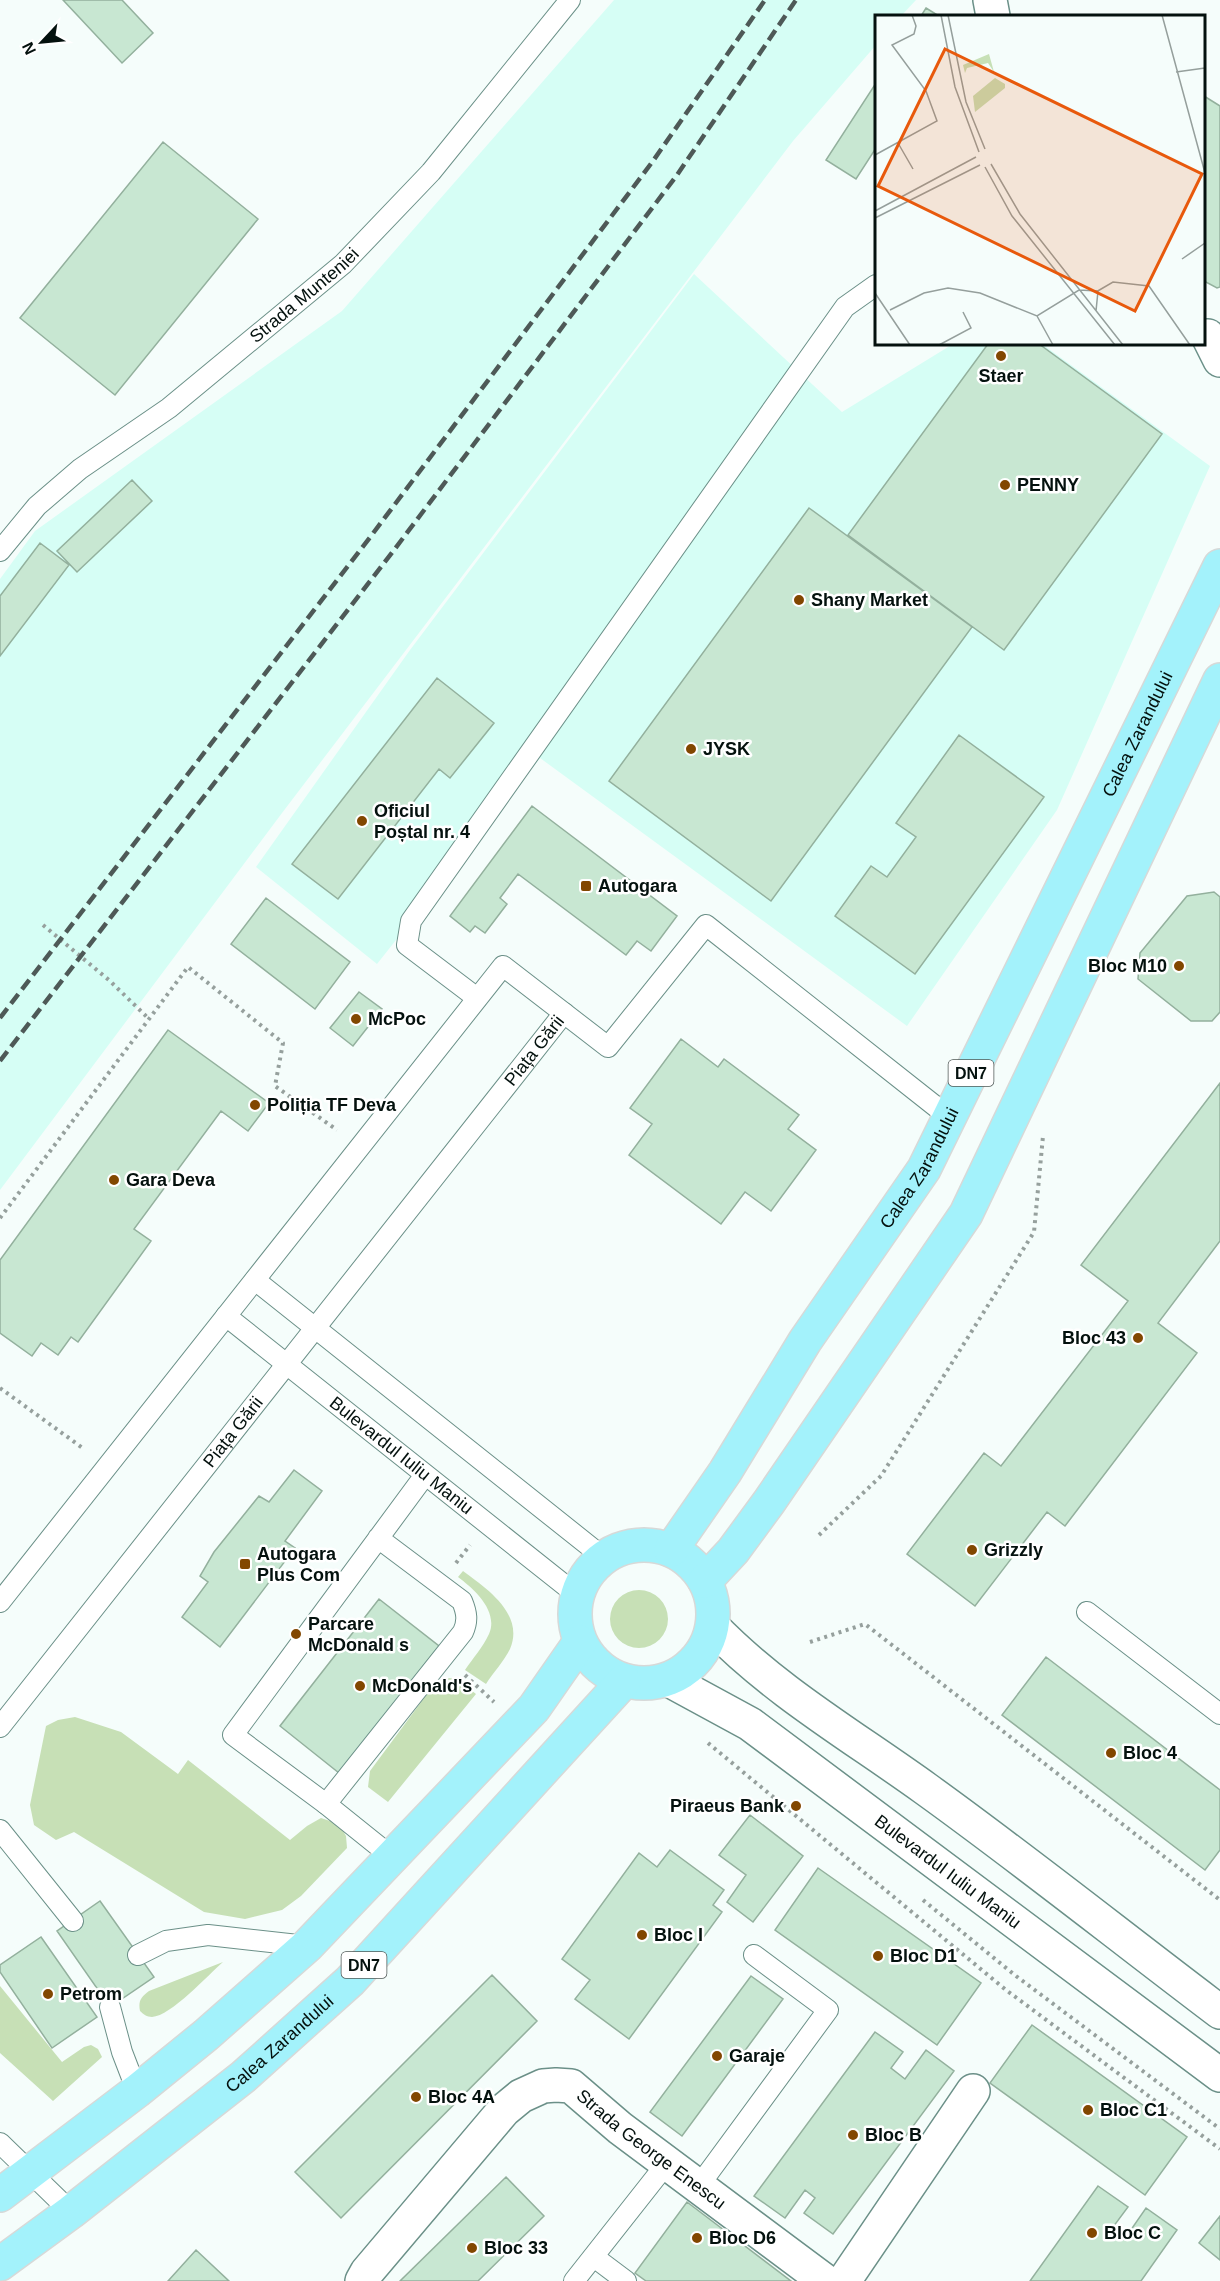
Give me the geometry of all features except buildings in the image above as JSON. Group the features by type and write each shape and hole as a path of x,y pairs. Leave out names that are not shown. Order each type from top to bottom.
{"main road":[{"name":"Calea Zarandului","path":"671,1550 725,1472 805,1341 924,1169 1220,566"},
{"path":"705,1581 733,1551 769,1502 966,1214 1220,680"},
{"path":"648,1544 671,1550 691,1562 705,1581 713,1603 713,1627 705,1649 688,1669 669,1680 646,1684 624,1681 606,1672 591,1659 580,1642 574,1619 577,1595 586,1574 603,1557 625,1547 648,1544"},
{"path":"713,1627 745,1659 779,1686 927,1789 1220,2012"},
{"path":"0,2195 137,2091 206,2035 307,1946 534,1708 580,1642"},
{"name":"Bulevardul Iuliu Maniu","path":"669,1680 750,1724 1220,2075"},
{"name":"Calea Zarandului","path":"0,2264 71,2212 243,2077 350,1981 624,1681"},
{"name":"Strada George Enescu","path":"362,2281 367,2272 504,2110 521,2096 543,2086 556,2085 571,2086 620,2128 825,2281"},
{"path":"843,2281 973,2091"}],"lane":[{"name":"Strada Munteniei","path":"0,551 38,506 80,470 169,408 343,264 431,172 570,0"},
{"path":"477,998 407,945 411,921 845,307 875,286"},
{"path":"564,1013 608,1047 706,925 949,1117"},
{"name":"Piața Gării","path":"0,1602 503,966 564,1013 0,1727"},
{"path":"255,1280 603,1557"},
{"name":"Bulevardul Iuliu Maniu","path":"226,1316 577,1595"},
{"path":"392,1857 326,1804 233,1735 425,1475"},
{"path":"326,1804 463,1632 467,1617 462,1602 378,1538"},
{"path":"1087,1612 1220,1714"},
{"path":"0,1830 73,1921"},
{"path":"138,1955 166,1941 208,1935 307,1946"},
{"path":"698,2187 828,2010 754,1954"},
{"path":"110,2007 122,2052 137,2091"},
{"path":"0,2143 71,2212"},
{"path":"574,2281 667,2163"},
{"path":"594,2257 626,2281"}],"path":[{"path":"43,925 110,981 149,1019"},
{"path":"0,1218 188,967 284,1042 275,1086 360,1146"},
{"path":"819,1535 881,1476 1034,1232 1044,1131"},
{"path":"0,1388 108,1466"},
{"path":"440,1585 487,1523"},
{"path":"810,1642 865,1624 1220,1900"},
{"path":"444,1656 518,1725"},
{"path":"716,1744 708,1743 1006,1990 1220,2149"},
{"path":"916,1894 1016,1976 1220,2129"}],"shaded area":[{"path":"614,0 916,0 902,15 875,15 875,46 793,141 282,813 0,1190 0,579 35,531 342,311"},
{"path":"694,274 842,412 951,345 1043,345 1210,466 1057,810 907,1026 540,758 377,964 256,867 410,650"},
{"path":"463,1571 501,1603 512,1624 513,1636 510,1649 486,1684 465,1670 489,1634 491,1617 483,1601 458,1577"},
{"path":"633,1590 645,1590 660,1598 668,1613 668,1625 660,1640 645,1648 633,1648 618,1640 610,1625 610,1613 618,1598"},
{"path":"449,1678 457,1679 476,1694 388,1802 368,1787 370,1771 436,1682"},
{"path":"75,1717 121,1732 178,1774 188,1760 290,1840 321,1818 339,1824 346,1836 347,1848 301,1896 282,1910 245,1919 204,1912 74,1832 56,1840 34,1825 30,1805 46,1726 58,1720"},
{"path":"223,1962 169,2010 152,2017 140,2011 139,2004 149,1991"},
{"path":"0,1986 62,2062 84,2047 91,2045 98,2049 102,2057 53,2101 0,2053"}],"railway":[{"path":"0,1018 371,536 653,161 765,0"},
{"path":"0,1061 394,550 677,175 796,0"}],"place":[{"name":"Staer","path":"1001,356"},
{"name":"PENNY","path":"1005,485"},
{"name":"Shany Market","path":"799,600"},
{"name":"JYSK","path":"691,749"},
{"name":"Oficiul Poștal nr. 4","path":"362,821"},
{"name":"Autogara","path":"586,886"},
{"name":"Bloc M10","path":"1179,966"},
{"name":"McPoc","path":"356,1019"},
{"name":"Poliția TF Deva","path":"255,1105"},
{"name":"Gara Deva","path":"114,1180"},
{"name":"Bloc 43","path":"1138,1338"},
{"name":"Grizzly","path":"972,1550"},
{"name":"Autogara Plus Com","path":"245,1564"},
{"name":"Parcare McDonald s","path":"296,1634"},
{"name":"McDonald's","path":"360,1686"},
{"name":"Bloc 4","path":"1111,1753"},
{"name":"Piraeus Bank","path":"796,1806"},
{"name":"Bloc I","path":"642,1935"},
{"name":"Bloc D1","path":"878,1956"},
{"name":"Petrom","path":"48,1994"},
{"name":"Garaje","path":"717,2056"},
{"name":"Bloc 4A","path":"416,2097"},
{"name":"Bloc C1","path":"1088,2110"},
{"name":"Bloc B","path":"853,2135"},
{"name":"Bloc C","path":"1092,2233"},
{"name":"Bloc D6","path":"697,2238"},
{"name":"Bloc 33","path":"472,2248"}]}
